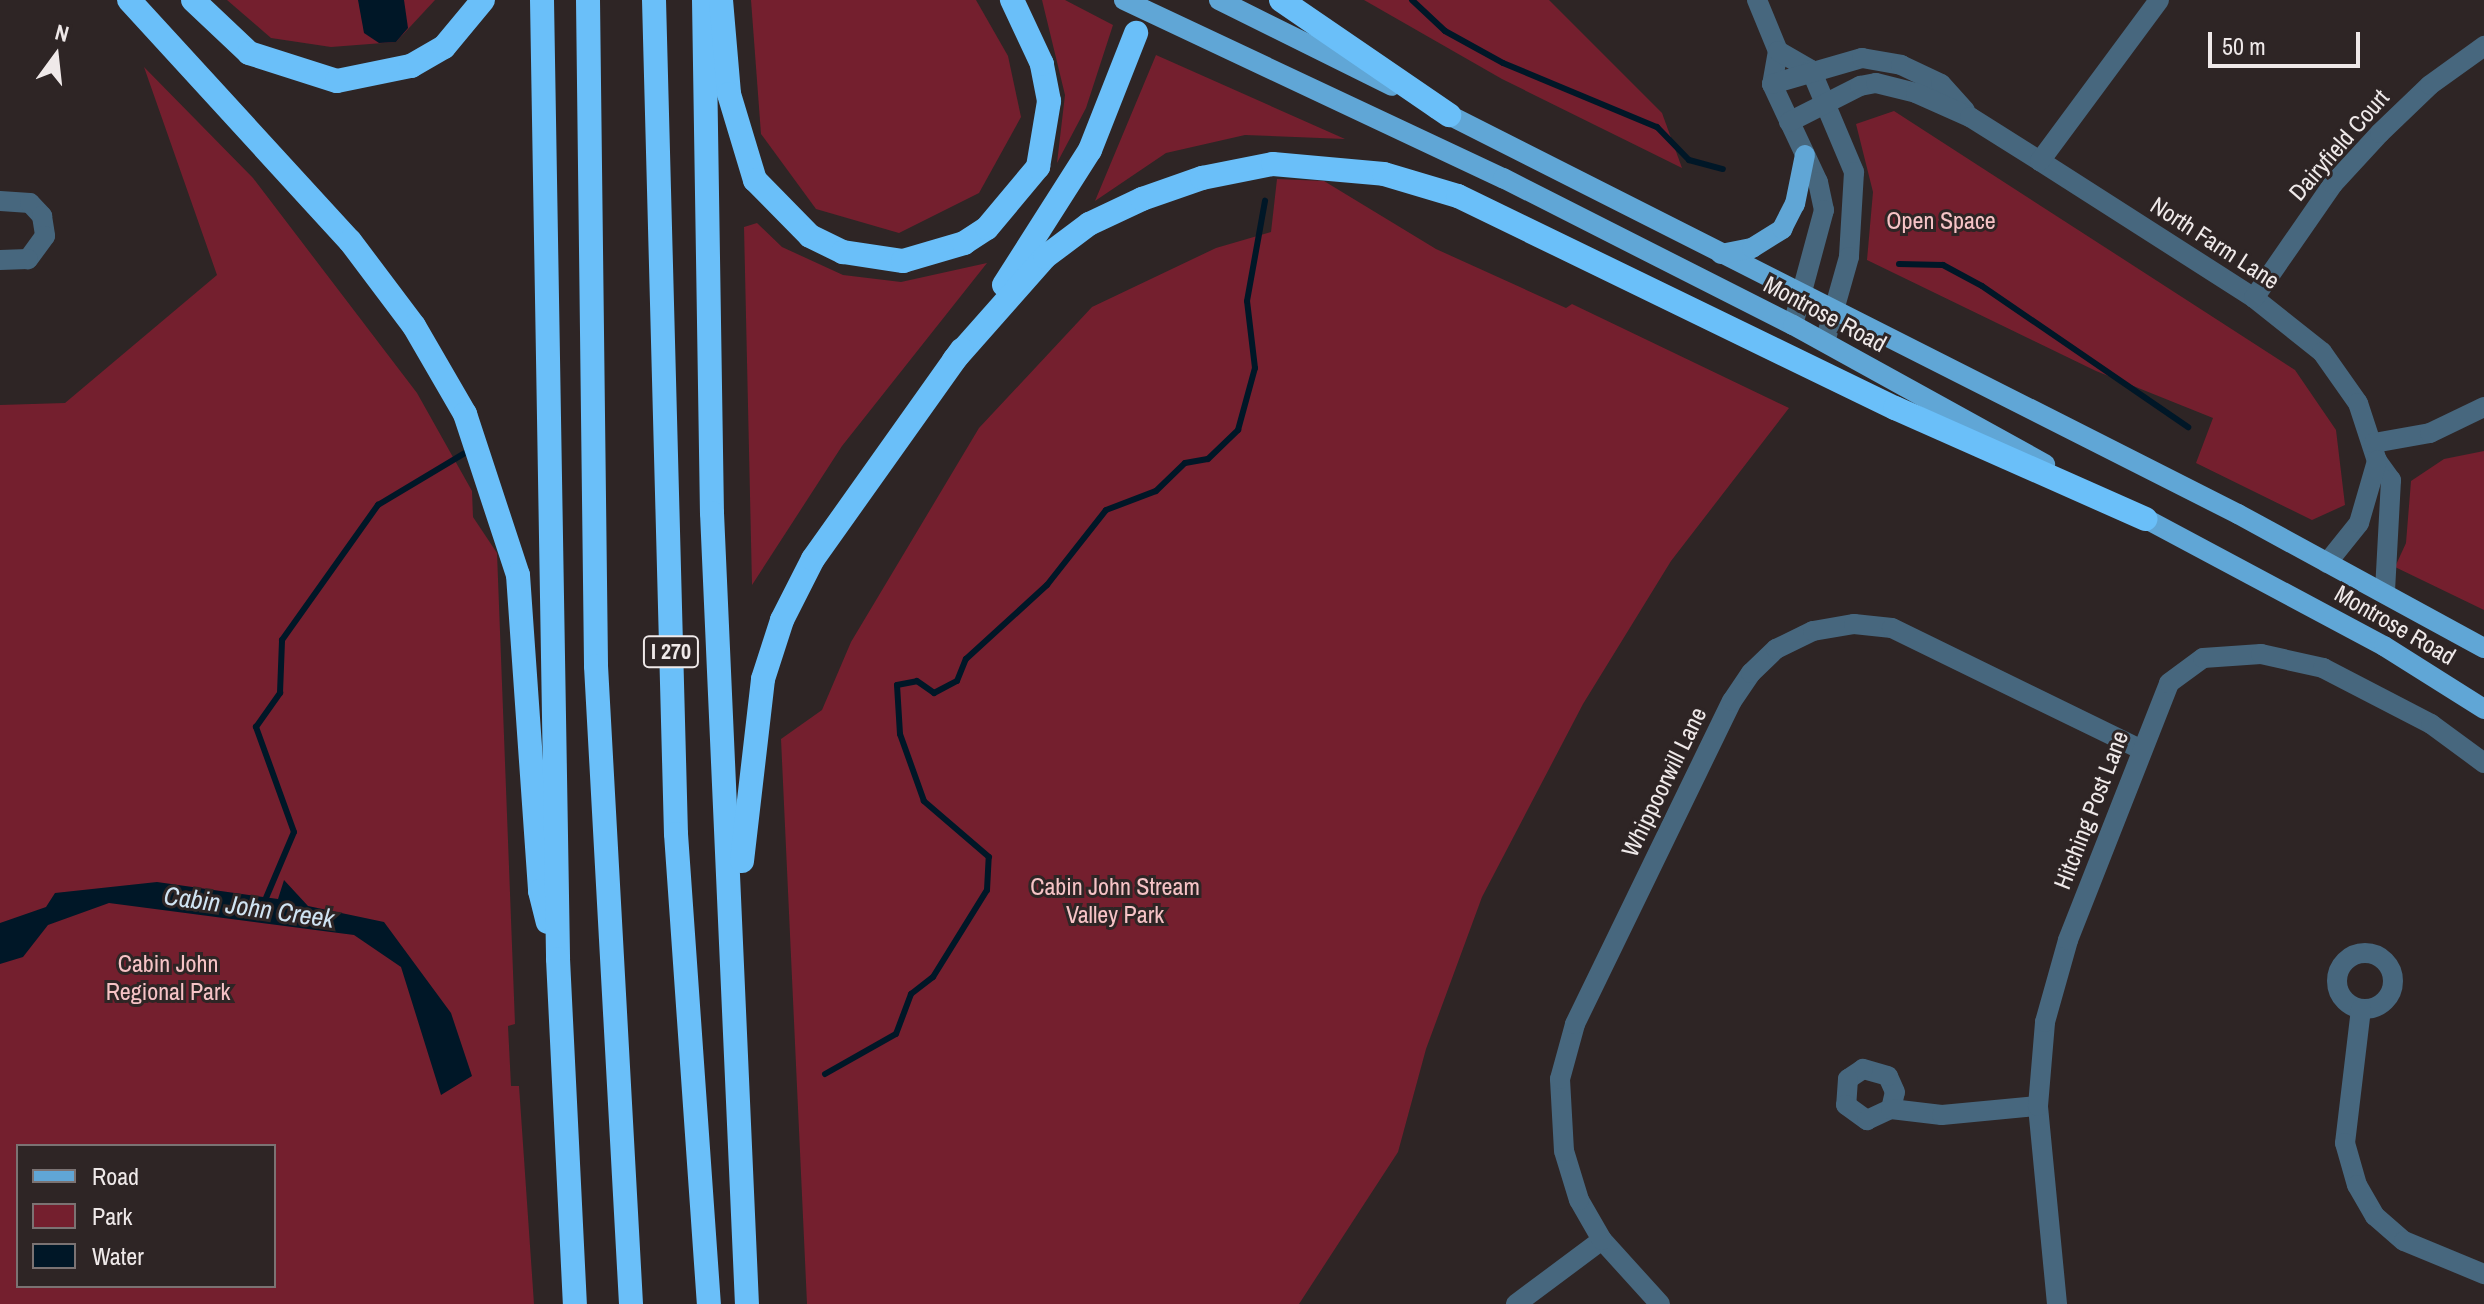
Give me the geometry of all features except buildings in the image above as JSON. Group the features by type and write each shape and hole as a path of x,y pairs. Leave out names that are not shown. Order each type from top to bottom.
{"highway":[{"path":"129,0 350,241 414,326 465,414 518,575 540,891 558,959"},
{"path":"193,0 249,53 337,81 411,66 444,47 483,0"},
{"path":"542,0 540,166 558,959 575,1304"},
{"path":"588,0 596,666 631,1304"},
{"name":"I 270","path":"654,0 676,834 709,1304"},
{"name":"I 270","path":"704,0 712,513 747,1304"},
{"path":"721,0 729,94 755,180 810,236 843,252 903,261 964,243 987,228 1038,167 1049,101 1038,52 1012,0"},
{"path":"1281,0 1449,115"},
{"path":"733,940 763,679 782,620 813,559 954,360 1090,150 1136,33"},
{"path":"954,360 1045,257 1089,224 1202,178 1273,164 1333,167 1384,174 1458,196 1895,408 2145,519"}],"main road":[{"name":"Montrose Road","path":"1124,0 1503,178 1793,325 2145,519 2384,646 2484,709"},
{"name":"Montrose Road","path":"1219,0 2385,591 2484,648"},
{"path":"1721,254 1752,248 1782,229 1795,204 1805,155"}],"street":[{"path":"1757,0 1778,51 1772,84 1805,155 1824,210 1804,296 1793,325"},
{"path":"2040,161 2159,0"},
{"name":"Dairyfield Court","path":"2254,298 2361,154 2430,85 2484,46"},
{"path":"1778,51 1811,70 1854,172 1855,212 1837,312 1825,342"},
{"name":"North Farm Lane","path":"1772,84 1811,70 1862,58 1901,65 1941,84 1970,117"},
{"name":"North Farm Lane","path":"1789,122 1876,83 1970,117 2254,298 2322,352 2358,403 2375,452 2391,480 2385,591"},
{"path":"0,201 30,203 42,216 45,236 28,259 0,260"},
{"path":"2327,563 2359,523 2375,452 2430,433 2484,407"},
{"name":"Whippoorwill Lane","path":"1660,1304 1602,1240 1579,1200 1564,1151 1564,1057 1732,701 1763,660 1791,639 1834,625 1892,628 2142,750"},
{"name":"Hitching Post Lane","path":"2057,1304 2038,1106 2052,990 2169,683 2203,658 2261,654 2323,668 2431,724 2484,763"},
{"path":"2361,1009 2345,1143 2357,1185 2375,1216 2404,1241 2484,1274"},
{"path":"1891,1109 1942,1115 2038,1106"},
{"path":"1516,1304 1602,1240"}],"green space":[{"path":"227,0 435,0 396,42 331,47 271,38"},
{"path":"751,0 976,0 1008,56 1021,117 979,193 899,233 816,209 761,134"},
{"path":"1042,0 1065,0 1113,25 1086,108 1057,163 1065,95"},
{"path":"1364,0 1549,0 1662,113 1682,168 1502,79"},
{"path":"1156,55 1345,139 1245,135 1166,153 1095,201"},
{"name":"Cabin John Regional Park","path":"144,67 253,178 417,393 472,491 473,517 497,553 515,1024 508,1026 511,1086 519,1086 534,1304 0,1304 0,405 65,403 217,275"},
{"name":"Open Space","path":"1894,111 2295,370 2336,430 2345,505 2312,520 2196,463 2213,418 2096,371 1867,260 1873,192 1856,124"},
{"name":"Cabin John Stream Valley Park","path":"1277,179 1324,181 1436,249 1566,308 1572,304 1789,408 1671,561 1583,704 1482,897 1426,1049 1398,1152 1299,1304 807,1304 781,739 822,710 851,642 979,428 1092,307 1216,248 1271,232"},
{"path":"757,223 782,247 843,275 901,282 987,263 842,446 752,585 744,227"},
{"path":"2484,451 2484,610 2395,567 2406,543 2411,481 2444,459"}],"water":[{"path":"358,0 404,0 408,28 396,42 379,43 364,33"},
{"name":"Cabin John Creek","path":"284,880 308,906 384,922 451,1013 472,1076 441,1095 401,967 354,935 109,903 48,925 23,957 0,964 0,923 46,907 55,893 157,882 278,899"}],"waterway":[{"path":"1412,0 1445,31 1503,63 1657,127 1689,160 1723,169"},
{"path":"825,1074 896,1034 911,994 933,977 987,890 989,857 924,801 900,734 897,685 917,681 934,693 957,681 966,659 1047,585 1106,510 1156,491 1185,463 1208,459 1238,430 1255,368 1247,301 1265,201"},
{"path":"1899,264 1943,265 1982,286 2188,427"},
{"name":"Cabin John Creek","path":"263,905 294,832 256,727 280,693 282,640 378,505 465,453"}]}
